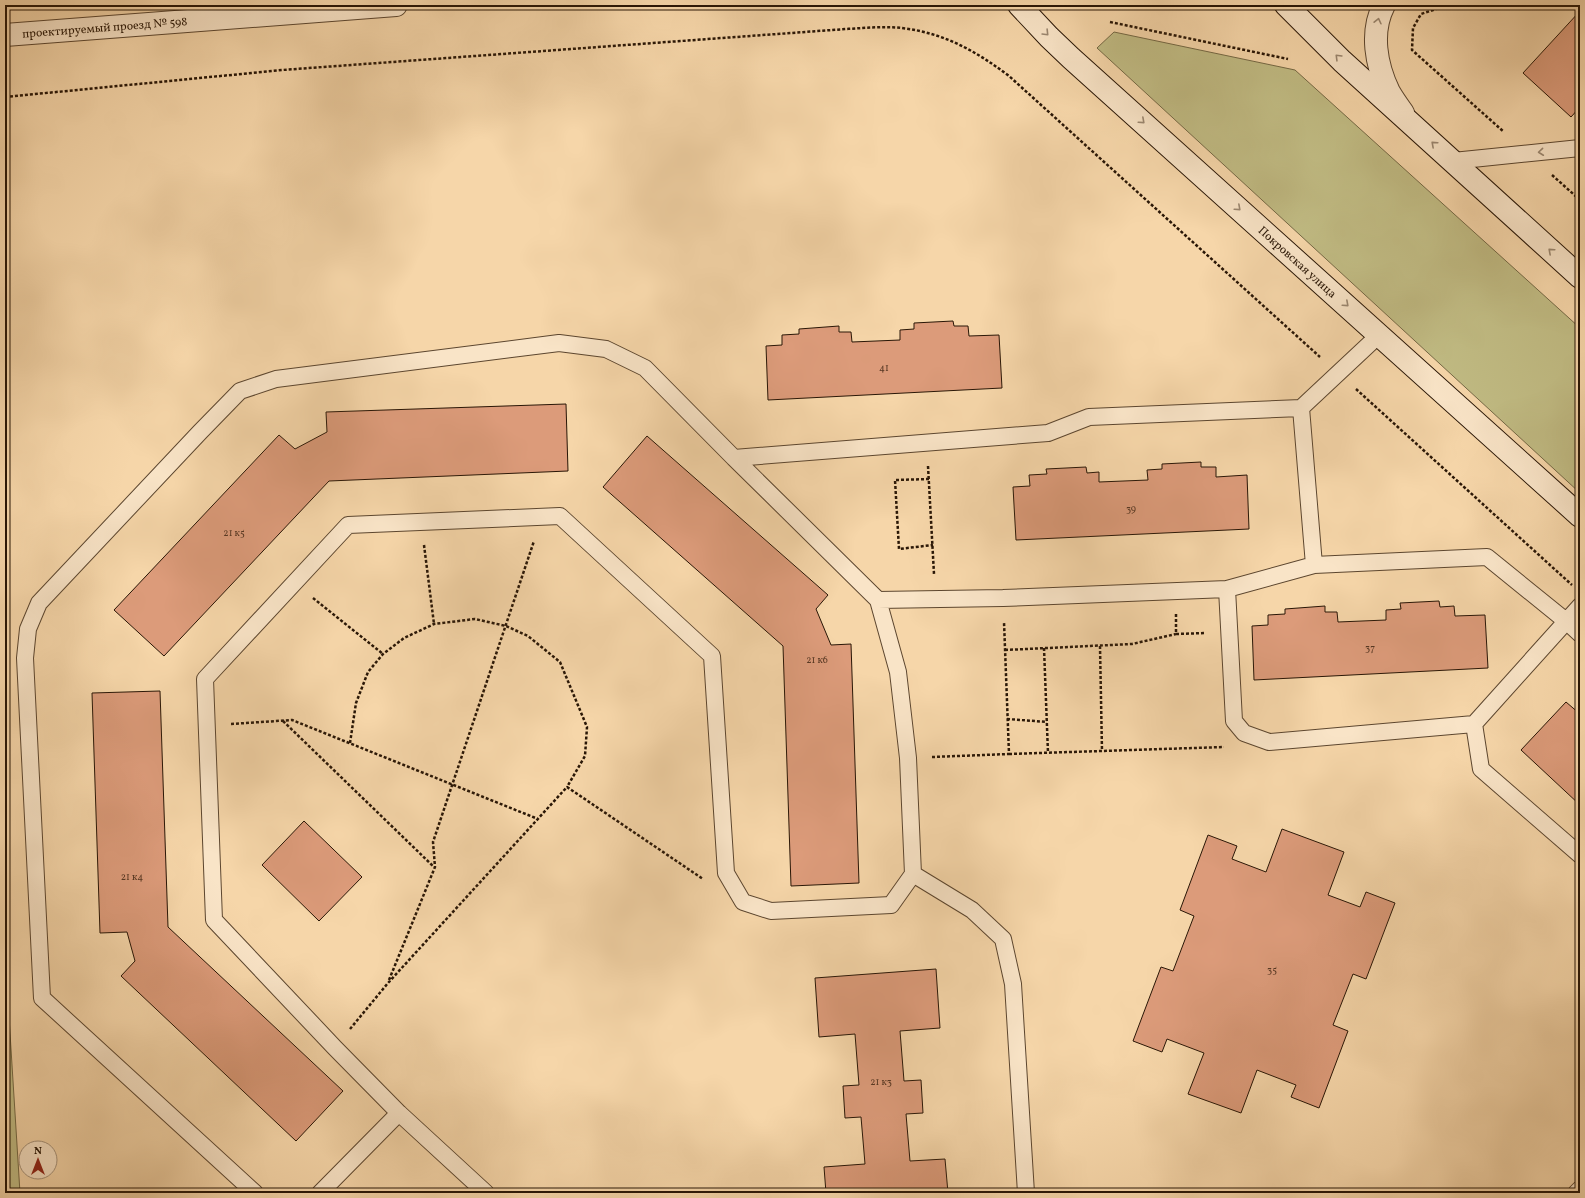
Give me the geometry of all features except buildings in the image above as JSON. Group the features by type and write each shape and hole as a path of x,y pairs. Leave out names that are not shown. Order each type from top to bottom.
{"main road":[{"name":"проектируемый проезд № 598","path":"5,35 396,5"},
{"name":"Покровская улица","path":"1019,5 1071,58 1580,516"},
{"path":"1286,5 1342,61 1580,277"},
{"path":"1384,5 1380,13 1376,29 1377,53 1381,73 1390,93 1409,122"}],"lane":[{"path":"1453,161 1580,148"},
{"path":"734,458 1048,433 1089,418 1301,408 1379,335"},
{"path":"255,1193 42,998 25,658 28,629 39,603 240,391 276,379 559,343 606,349 645,368 878,600 898,672 908,758 913,874 891,905 771,911 743,902 726,873 712,656 560,516 348,525 205,679 214,920 335,1048 399,1113 486,1193"},
{"path":"1301,408 1314,565"},
{"path":"878,600 1003,598 1227,589 1314,565 1488,557 1580,634"},
{"path":"1227,589 1234,721 1244,733 1269,742 1474,724 1580,606"},
{"path":"1474,724 1481,769 1580,855"},
{"path":"913,874 972,910 1003,939 1013,984 1026,1193"},
{"path":"320,1193 399,1113"},
{"path":"1576,1193 1580,1189"}],"path":[{"path":"1448,5 1421,14 1413,28 1412,50 1580,200"},
{"path":"1110,22 1288,59"},
{"path":"5,97 282,70 846,29 892,28 925,32 969,48 1009,76 1574,587"},
{"path":"927,443 935,599"},
{"path":"929,479 895,480 899,549 933,545"},
{"path":"388,982 435,867 433,842 542,517"},
{"path":"422,522 434,624"},
{"path":"294,583 383,654"},
{"path":"1176,591 1176,634"},
{"path":"1003,598 1009,754"},
{"path":"335,1048 388,982 567,787 585,756 586,727 560,662 528,636 506,626 475,619 434,624 404,638 383,654 368,672 356,703 350,743"},
{"path":"1005,650 1132,644 1176,634 1229,631"},
{"path":"1100,646 1102,751"},
{"path":"1044,648 1048,753"},
{"path":"1007,719 1047,722"},
{"path":"207,725 292,720 538,819"},
{"path":"283,721 435,867"},
{"path":"908,758 1227,747"},
{"path":"567,787 707,882"}],"shaded area":[{"path":"1114,32 1295,70 1580,328 1580,493 1097,48"},
{"path":"5,953 20,1193 5,1193"}]}
